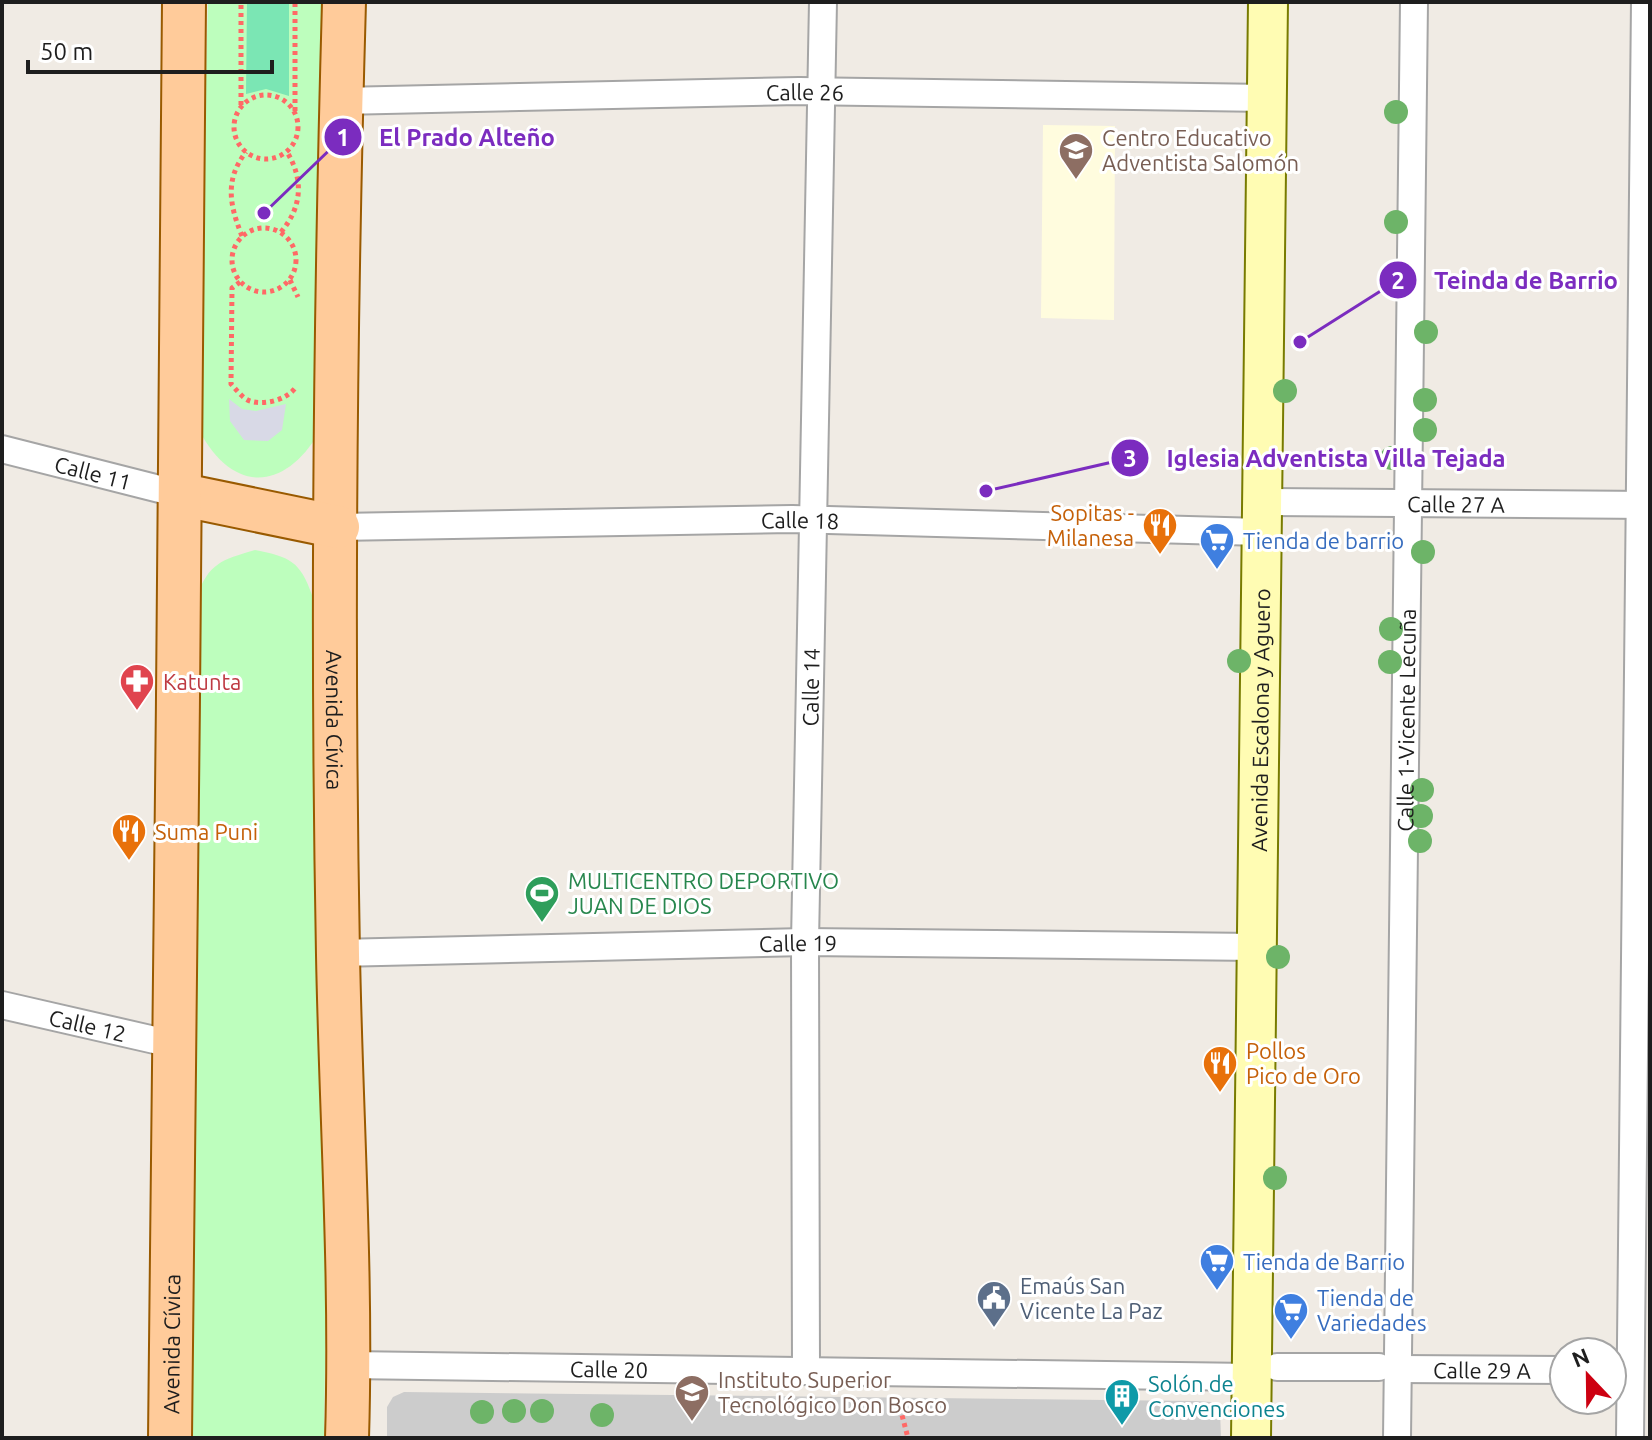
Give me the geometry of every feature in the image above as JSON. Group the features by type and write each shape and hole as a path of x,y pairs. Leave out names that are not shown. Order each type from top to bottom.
{"main road":[{"name":"Avenida Cívica","path":"170,1438 172,1044 183,495 184,2"},
{"name":"Avenida Cívica","path":"344,2 338,527 338,953 349,1365 347,1438"},
{"path":"183,495 338,527"}],"street":[{"name":"Calle 14","path":"806,1371 805,942 823,2"},
{"name":"Avenida Escalona y Aguero","path":"1251,1438 1264,1372 1256,947 1268,2"},
{"name":"Calle 1-Vicente Lecuña","path":"1397,1438 1388,1368 1408,504 1414,2"},
{"path":"1630,1438 1645,505 1645,2"},
{"name":"Calle 26","path":"341,101 823,92 1267,98"},
{"name":"Calle 11","path":"2,449 183,495"},
{"name":"Calle 27 A","path":"1262,517 1408,504 1645,505"},
{"name":"Calle 18","path":"338,527 815,519 1262,517"},
{"name":"Calle 19","path":"338,953 805,942 1256,947"},
{"name":"Calle 12","path":"2,1005 172,1044"},
{"name":"Calle 20","path":"349,1365 806,1371 1264,1372"},
{"name":"Calle 29 A","path":"1264,1372 1388,1368 1548,1370"}],"path":[{"path":"241,2 241,107 234,125 235,135 246,152 266,159 287,152 298,134 295,112 295,2"},
{"path":"241,107 258,96 268,95 279,97 295,112"},
{"path":"242,236 230,195 237,163 246,152"},
{"path":"281,232 298,205 296,173 287,152"},
{"path":"260,228 281,232 295,249 295,271 290,280 270,292 249,289 240,282 232,264 232,254 242,236 260,228"},
{"path":"290,280 298,292 297,306"},
{"path":"240,282 232,288 231,384 248,401 264,403 296,390 296,376"},
{"path":"897,1398 908,1438"}],"shaded area":[{"path":"1043,125 1115,126 1114,320 1041,318"},
{"path":"229,399 242,409 256,411 286,404 282,430 268,441 244,440 230,421"},
{"name":"Instituto Superior Tecnológico Don Bosco","path":"404,1392 1196,1401 1211,1402 1220,1410 1221,1438 387,1438 387,1407 393,1397"}],"green space":[{"path":"208,2 332,2 320,431 289,467 273,475 256,477 239,473 224,463 209,446 196,424"},
{"path":"247,2 289,2 289,96 266,89 246,94"},
{"path":"255,550 292,562 303,575 312,595 326,1289 324,1438 191,1438 196,598 211,570 225,560"}],"place":[{"name":"Centro Educativo Adventista Salomón","path":"1076,181"},
{"name":"El Prado Alteño","path":"264,213"},
{"name":"Teinda de Barrio","path":"1300,342"},
{"name":"Iglesia Adventista Villa Tejada","path":"986,491"},
{"name":"Sopitas - Milanesa","path":"1160,556"},
{"name":"Tienda de barrio","path":"1217,571"},
{"name":"Katunta","path":"137,712"},
{"name":"Suma Puni","path":"129,862"},
{"name":"MULTICENTRO DEPORTIVO JUAN DE DIOS","path":"542,924"},
{"name":"Pollos Pico de Oro","path":"1220,1094"},
{"name":"Tienda de Barrio","path":"1217,1292"},
{"name":"Emaús San Vicente La Paz","path":"994,1329"},
{"name":"Tienda de Variedades","path":"1291,1341"},
{"name":"Instituto Superior Tecnológico Don Bosco","path":"692,1423"},
{"name":"Solón de Convenciones","path":"1122,1427"}]}
